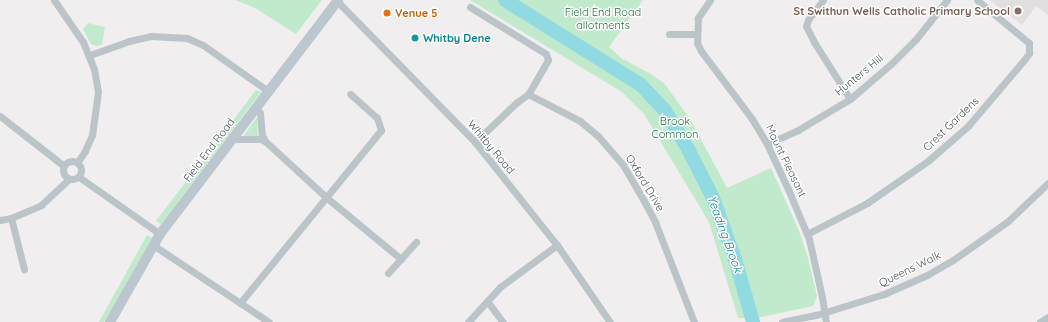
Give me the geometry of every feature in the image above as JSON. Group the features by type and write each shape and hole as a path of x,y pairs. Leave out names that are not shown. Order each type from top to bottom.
{"street":[{"path":"54,0 81,38 90,55 98,92 92,135 85,151 77,162"},
{"name":"Field End Road","path":"110,322 160,234 337,0"},
{"name":"Whitby Road","path":"337,0 475,142 557,245 610,322"},
{"path":"669,34 696,34 698,18 710,0"},
{"path":"824,0 804,26 850,99"},
{"name":"Hunters Hill","path":"767,144 798,130 850,99 891,64 916,39 947,0"},
{"name":"Crest Gardens","path":"807,234 867,203 929,160 972,122 1024,60 1029,52 1029,43 977,0"},
{"path":"470,7 546,54 548,60 528,94 516,103 475,142"},
{"name":"Mount Pleasant","path":"696,34 697,43 701,51 743,106 767,144 807,234 822,297 826,322"},
{"path":"90,55 129,41 151,36 187,38 202,45 268,91"},
{"path":"240,303 381,130 378,118 350,94"},
{"name":"Oxford Drive","path":"528,94 580,121 598,136 623,165 655,222 694,322"},
{"path":"255,108 260,113 262,136 265,141 327,198 401,259"},
{"path":"0,116 64,166"},
{"path":"232,139 265,141"},
{"path":"68,162 77,162 82,169 79,177 74,180 69,179 64,174 64,166 68,162"},
{"path":"79,177 160,234"},
{"path":"0,220 11,218 41,205 69,179"},
{"name":"Queens Walk","path":"782,322 824,313 884,294 927,275 953,260 1008,220 1048,183"},
{"path":"11,218 24,269"},
{"path":"388,273 416,242"},
{"path":"153,245 269,322"},
{"path":"468,322 500,287 557,245"},
{"path":"487,302 503,322"},
{"path":"1040,322 1048,316"}],"shaded area":[{"name":"St Swithun Wells Catholic Primary School","path":"990,0 1048,0 1048,15 1036,6 1022,25"}],"green space":[{"path":"235,0 322,0 296,34 255,8"},
{"path":"470,0 643,0 609,47 621,58 664,83 690,119 727,188 771,168 799,231 808,258 817,296 813,306 756,318 738,318 709,222 644,114 622,92"},
{"path":"88,23 105,27 102,44 97,46 91,44 83,29"},
{"path":"256,90 261,92 161,224 156,221"},
{"path":"257,117 258,136 242,138"},
{"path":"147,235 152,238 104,322 99,322"}],"waterway":[{"name":"Yeading Brook","path":"505,0 641,85 665,111 688,149 713,198 735,259 753,322"}],"place":[{"name":"St Swithun Wells Catholic Primary School","path":"1018,11"},
{"name":"Venue 5","path":"387,13"},
{"name":"Whitby Dene","path":"415,38"}],"park label":[{"name":"Field End Road allotments","path":"603,19"},
{"name":"Brook Common","path":"675,128"}]}
